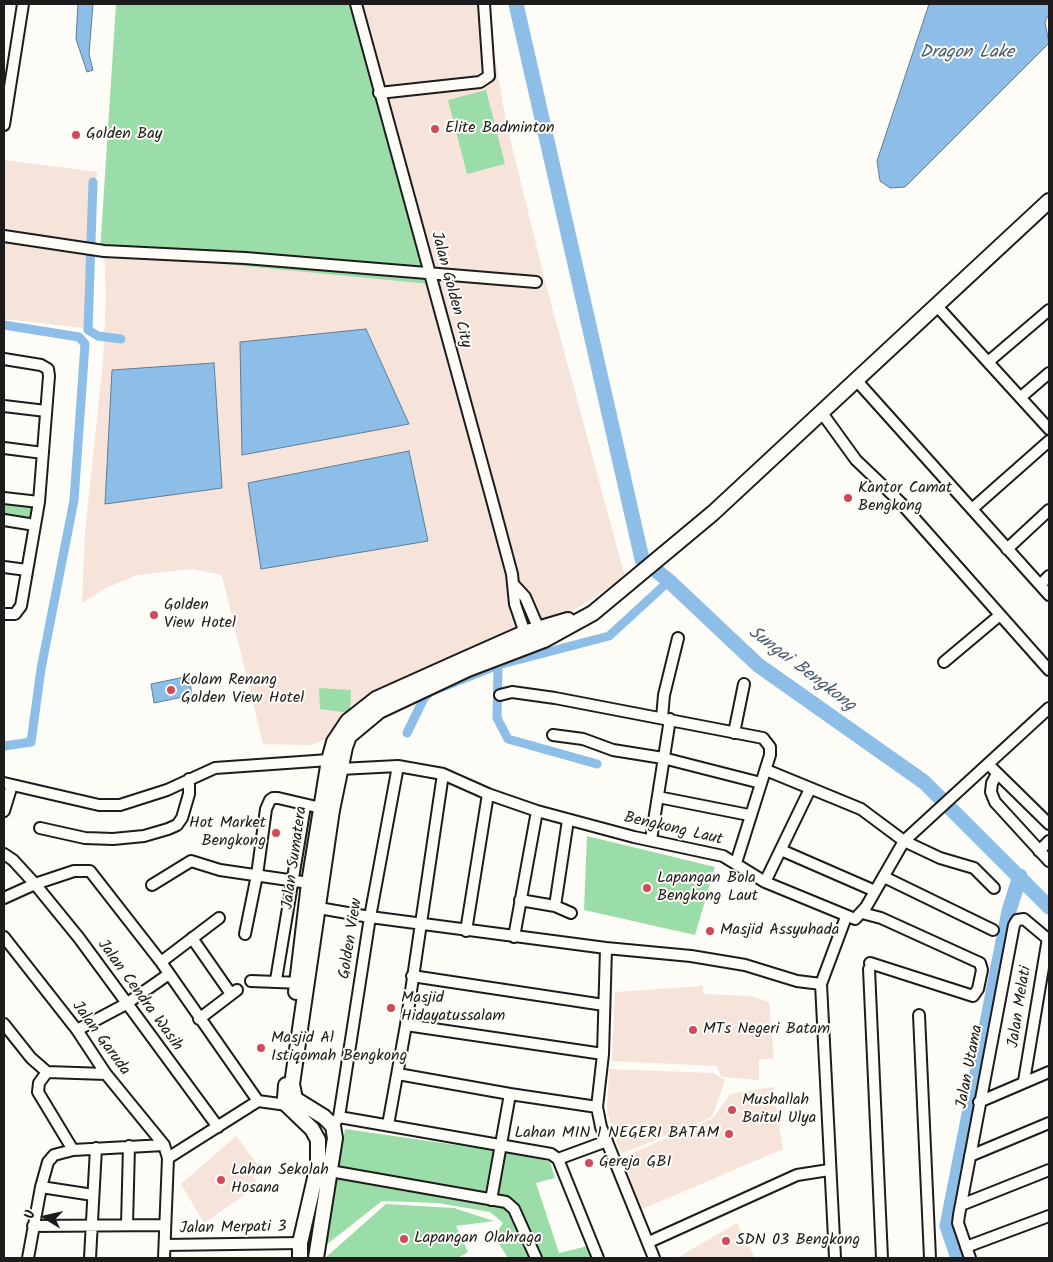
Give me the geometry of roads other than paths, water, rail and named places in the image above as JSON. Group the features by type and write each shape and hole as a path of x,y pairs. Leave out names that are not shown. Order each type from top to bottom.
{"main road":[{"name":"Jalan Sumatera","path":"287,1105 285,1098 302,983 318,908 334,765 334,742 348,721 376,699 527,639 542,635 592,613 636,579 674,546 822,413 1049,201"},
{"name":"Jalan Sumatera","path":"334,765 321,808 309,883 292,1093 295,1099 324,1117 336,1122"},
{"path":"287,1105 312,1129 318,1140 318,1165 300,1244 300,1258"},
{"path":"316,1258 336,1122"}],"street":[{"path":"4,125 23,4"},
{"name":"Jalan Golden City","path":"356,4 514,584 515,604 527,639"},
{"path":"380,92 480,82 489,76 484,4"},
{"path":"4,236 96,250 245,258 536,282"},
{"path":"936,305 1049,429"},
{"path":"988,362 1049,310"},
{"path":"4,359 41,365 48,368 49,376 39,502 27,570 19,610 15,614 4,614"},
{"path":"1021,398 1049,373"},
{"path":"857,381 1049,595"},
{"path":"4,406 46,411"},
{"path":"822,413 856,460 900,502 1049,670"},
{"path":"972,508 1049,441"},
{"path":"4,448 43,453"},
{"path":"4,498 39,502"},
{"path":"1007,549 1049,510"},
{"path":"4,520 35,525"},
{"path":"4,567 27,570"},
{"path":"1040,585 1049,576"},
{"name":"Jalan Golden City","path":"514,584 525,597 542,635"},
{"path":"944,662 1000,616"},
{"path":"651,840 663,758 666,719 664,695 678,638"},
{"path":"734,733 744,684"},
{"path":"500,694 512,692 666,719 734,733 754,735 767,742 770,746 770,755 762,783 749,815 736,863"},
{"path":"835,1258 829,1170 821,984 846,917 856,919 862,913 904,841 1049,708"},
{"path":"553,735 583,739 613,750 663,758 762,783"},
{"path":"989,763 997,774 1049,824"},
{"name":"Bengkong Laut","path":"8,784 99,805 120,805 167,790 189,778 215,768 334,765 398,766 443,774 488,794 568,820 723,856 766,882 846,917"},
{"name":"Golden View","path":"336,1122 370,917 398,766"},
{"path":"766,770 861,809 904,841 940,858 974,868 994,888"},
{"path":"388,1125 406,1025 443,774"},
{"path":"997,774 990,792 995,802 1049,861"},
{"path":"40,828 84,838 113,839 144,836 168,829 177,825 182,818 188,800 189,778"},
{"path":"4,811 8,784"},
{"path":"766,882 810,788"},
{"path":"466,931 488,794"},
{"path":"658,797 749,815"},
{"path":"245,934 257,874 266,809 270,800 278,798 305,806 321,808"},
{"path":"276,980 291,880 305,806"},
{"path":"514,937 537,811"},
{"path":"555,906 568,820"},
{"path":"1039,851 1049,841"},
{"path":"781,850 875,891"},
{"name":"Jalan Cendra Wasih","path":"4,854 13,860 35,884 79,938 218,1127"},
{"path":"152,885 190,861 220,870 309,883"},
{"path":"4,898 35,884 74,871 90,871 161,962 258,1101"},
{"path":"884,877 993,930"},
{"path":"520,900 555,906 571,913"},
{"path":"318,908 466,931 691,956 745,965 797,981 821,984"},
{"path":"862,913 881,918 980,963 982,970 978,989 973,996 870,966 882,1258"},
{"path":"161,962 219,918"},
{"name":"Jalan Utama","path":"970,1258 958,1223 979,1102 1014,925 1017,920 1024,919 1048,939"},
{"name":"Jalan Garuda","path":"4,938 77,1030 106,1074 164,1145 168,1158 164,1258"},
{"path":"192,938 234,992 199,1019"},
{"name":"Jalan Melati","path":"1024,1081 1048,939"},
{"path":"606,948 603,1054 597,1107 607,1141 654,1258"},
{"path":"77,1030 126,1004 169,974"},
{"path":"412,976 604,1005"},
{"path":"251,980 302,983"},
{"path":"920,1015 930,1258"},
{"path":"4,1024 31,1058 47,1072 106,1074"},
{"path":"406,1025 603,1054"},
{"path":"47,1072 39,1083 38,1092 73,1150"},
{"path":"979,1102 1024,1081 1049,1072"},
{"path":"398,1074 597,1107"},
{"path":"491,1200 510,1094"},
{"path":"168,1158 258,1101 287,1105"},
{"path":"336,1122 388,1125 551,1154 558,1159 598,1258"},
{"path":"970,1156 1049,1123"},
{"path":"558,1159 607,1141"},
{"path":"28,1258 41,1187 50,1158 59,1152 73,1150 164,1145"},
{"path":"127,1225 129,1146"},
{"path":"90,1258 96,1148"},
{"path":"648,1242 797,1175 829,1170"},
{"path":"961,1205 1049,1170"},
{"path":"330,1171 506,1202 514,1209 536,1258"},
{"path":"41,1187 93,1195"},
{"path":"966,1247 1049,1216"},
{"path":"33,1226 165,1225"},
{"name":"Jalan Merpati 3","path":"165,1245 300,1244"}],"water":[{"path":"78,4 93,4 89,54 93,70 87,72 76,39"},
{"name":"Dragon Lake","path":"929,4 1049,4 1049,14 1045,22 1049,43 905,187 890,188 880,181 877,161"},
{"path":"366,329 409,424 242,455 240,342"},
{"path":"214,363 222,488 105,504 112,370"},
{"path":"409,451 428,541 261,569 248,483"},
{"name":"Kolam Renang Golden View Hotel","path":"189,676 192,695 154,703 151,684"}],"waterway":[{"name":"Sungai Bengkong","path":"516,4 642,559 669,581 758,665 924,782 1049,907"},
{"path":"93,182 88,330 98,336 121,339"},
{"path":"4,325 79,337 85,344 74,500 41,669 31,742 4,746"},
{"path":"597,764 508,739 497,718 498,665 609,636 669,581"},
{"path":"407,733 424,698 430,692 498,665"},
{"path":"958,1258 947,1226 1009,911 1020,876"}],"place":[{"name":"Elite Badminton","path":"435,129"},
{"name":"Golden Bay","path":"76,135"},
{"name":"Kantor Camat Bengkong","path":"848,498"},
{"name":"Golden View Hotel","path":"154,615"},
{"name":"Kolam Renang Golden View Hotel","path":"171,690"},
{"name":"Hot Market Bengkong","path":"276,833"},
{"name":"Lapangan Bola Bengkong Laut","path":"647,888"},
{"name":"Masjid Assyuhada","path":"710,931"},
{"name":"Masjid Hidayatussalam","path":"391,1008"},
{"name":"MTs Negeri Batam","path":"693,1030"},
{"name":"Masjid Al Istiqomah Bengkong","path":"261,1048"},
{"name":"Mushallah Baitul Ulya","path":"732,1110"},
{"name":"Lahan MIN 1 NEGERI BATAM","path":"729,1134"},
{"name":"Gereja GBI","path":"589,1163"},
{"name":"Lahan Sekolah Hosana","path":"221,1180"},
{"name":"Lapangan Olahraga","path":"404,1239"},
{"name":"SDN 03 Bengkong","path":"726,1241"}]}
